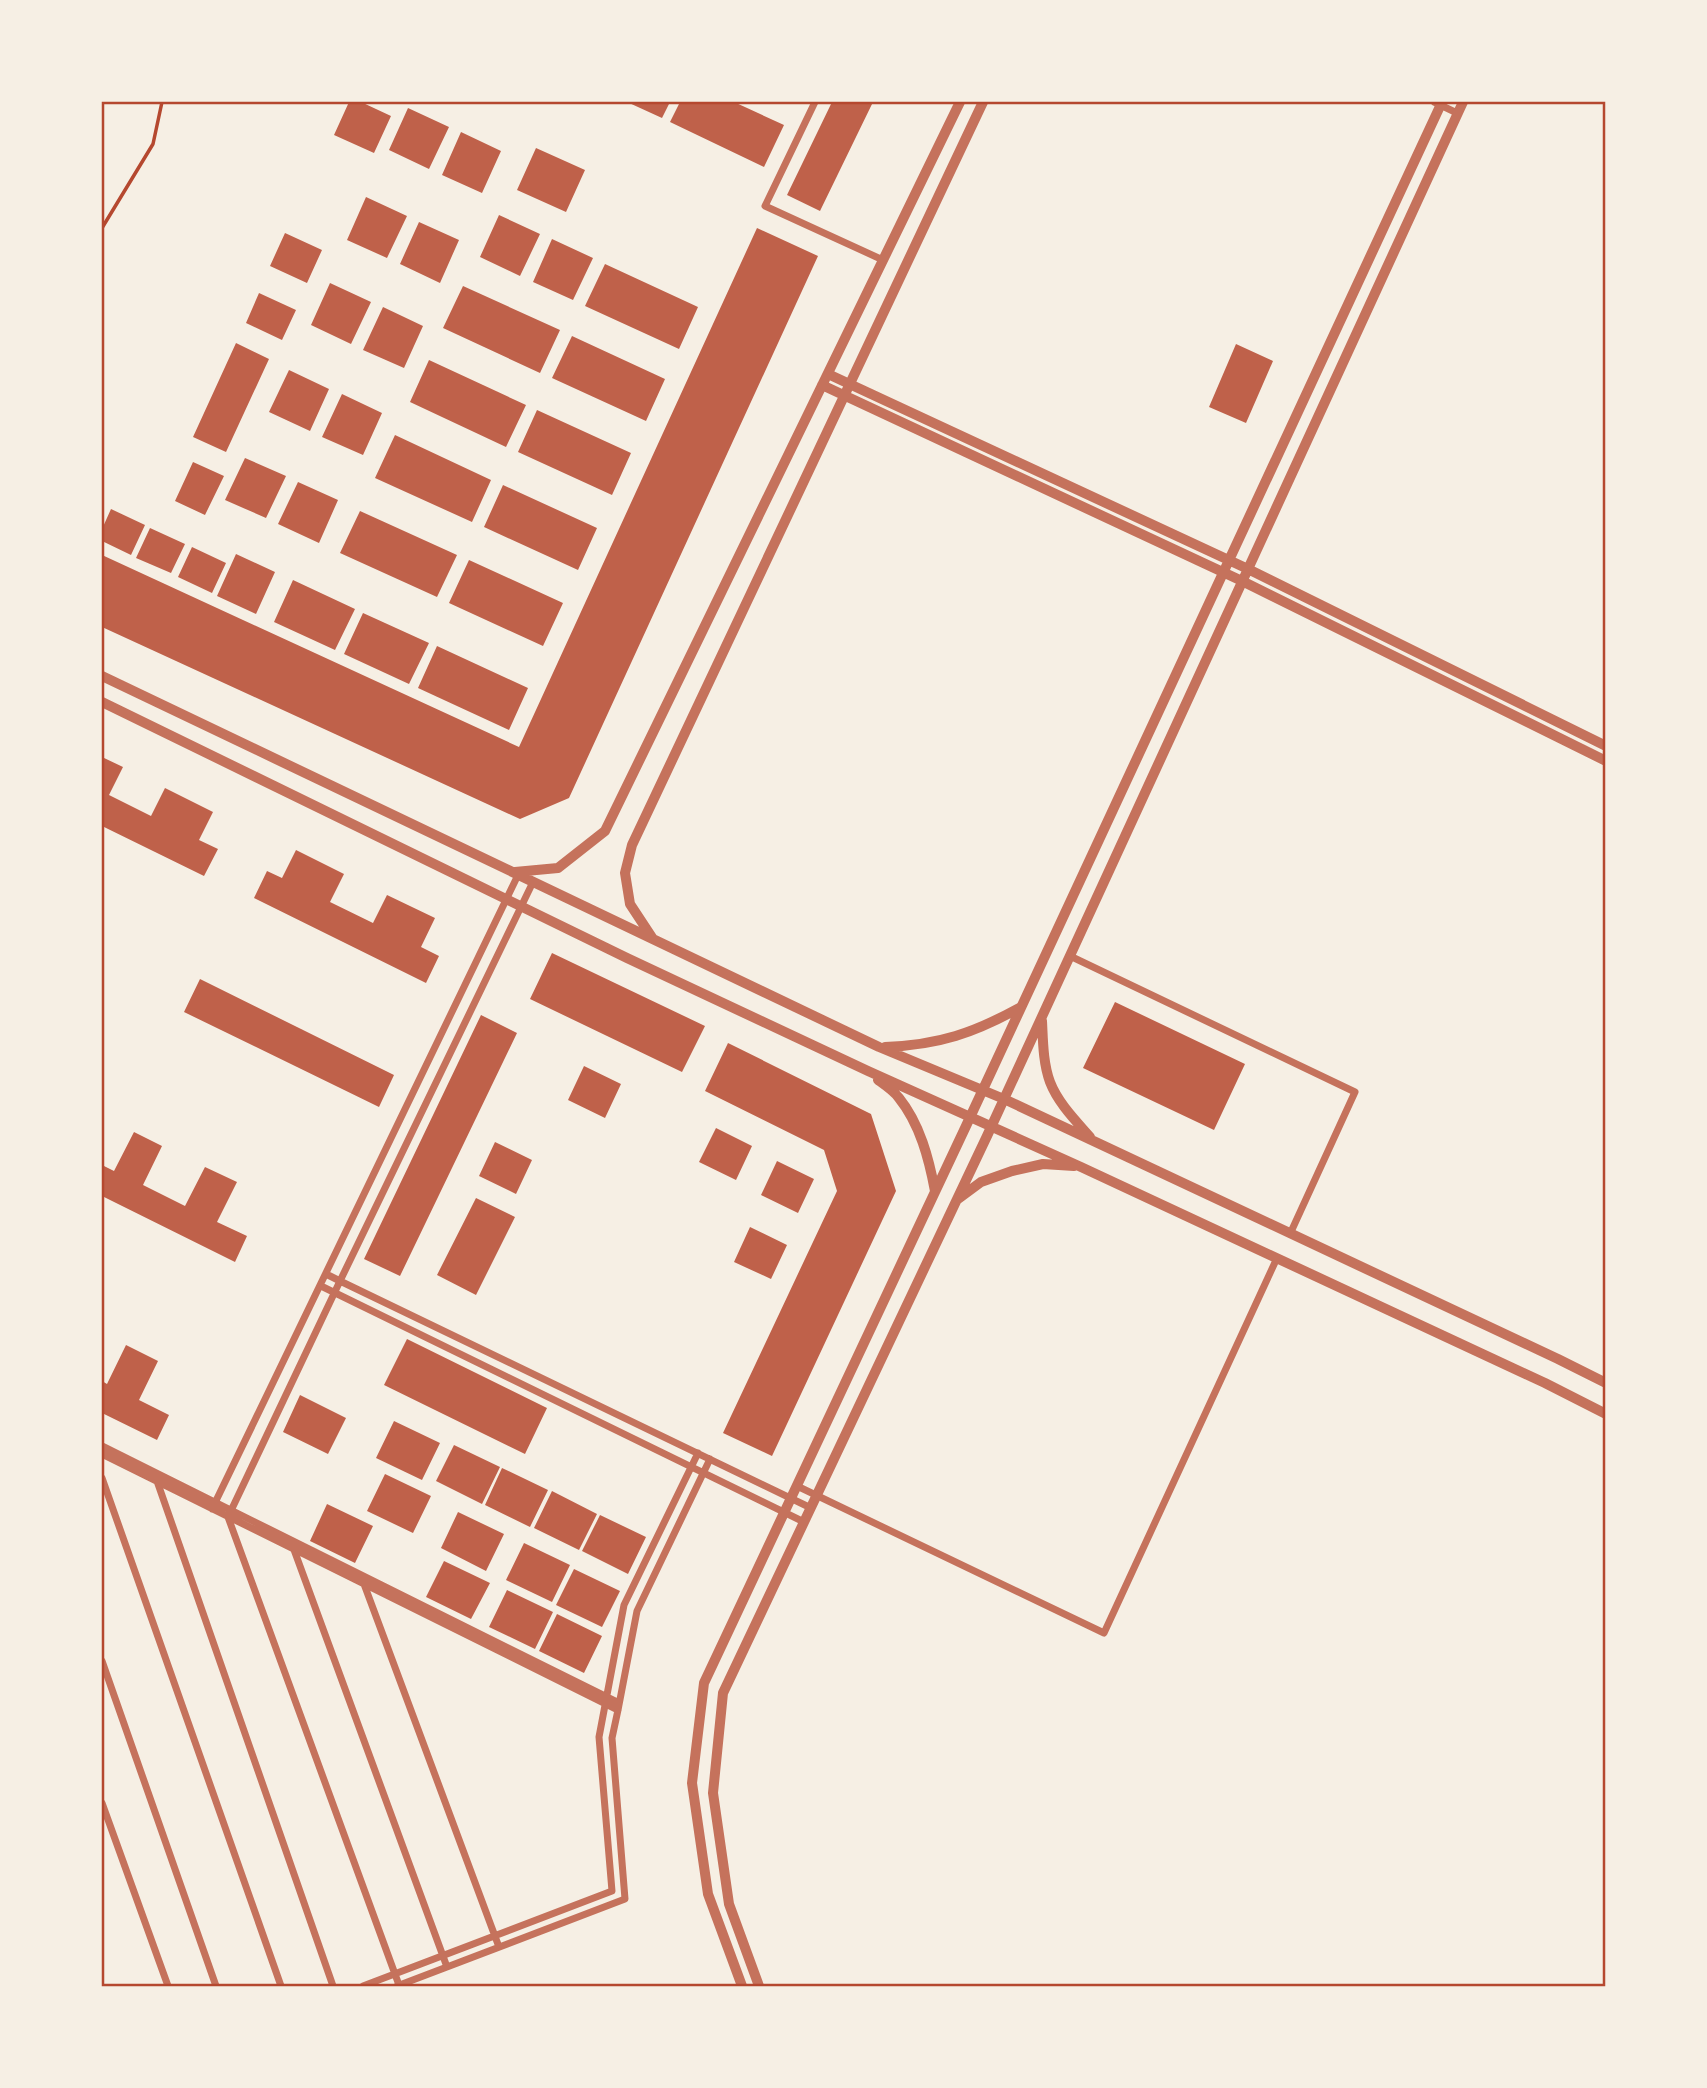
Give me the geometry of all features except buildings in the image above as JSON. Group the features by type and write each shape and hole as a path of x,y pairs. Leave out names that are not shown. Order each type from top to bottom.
{"street":[{"path":"815,102 765,206 883,260"},
{"path":"515,873 558,868 605,831 960,102"},
{"path":"653,939 630,904 625,873 632,845 983,102"},
{"path":"742,1986 708,1894 692,1783 704,1683 1229,561 1439,102 1457,113"},
{"path":"759,1986 729,1904 713,1793 723,1693 1004,1099 1463,102"},
{"path":"828,374 1248,569 1605,746"},
{"path":"822,385 1242,581 1605,761"},
{"path":"102,676 879,1047 1004,1099 1605,1383"},
{"path":"102,702 627,958 1277,1258 1545,1383 1605,1414"},
{"path":"214,1506 506,899 515,873"},
{"path":"533,882 229,1514 398,1986 625,1899 612,1738 618,1706 637,1611 710,1460"},
{"path":"1070,956 1355,1092 1290,1234"},
{"path":"879,1047 916,1046 953,1038 987,1026 1021,1007"},
{"path":"1042,1017 1043,1052 1050,1084 1069,1114 1094,1142"},
{"path":"868,1071 898,1097 916,1127 929,1158 936,1191"},
{"path":"956,1201 981,1182 1012,1171 1043,1164 1081,1167"},
{"path":"797,1486 1104,1633 1277,1258"},
{"path":"327,1274 811,1508"},
{"path":"321,1286 804,1521"},
{"path":"102,1446 293,1549 606,1700"},
{"path":"102,1454 157,1482 214,1506"},
{"path":"363,1986 612,1891 599,1737 624,1605 698,1454"},
{"path":"153,1472 333,1986"},
{"path":"102,1478 281,1986"},
{"path":"229,1514 289,1539 360,1574 618,1706"},
{"path":"289,1539 447,1967"},
{"path":"360,1574 499,1947"},
{"path":"102,1661 216,1986"},
{"path":"102,1803 168,1986"}],"path":[{"path":"102,228 153,144 162,102"}]}
